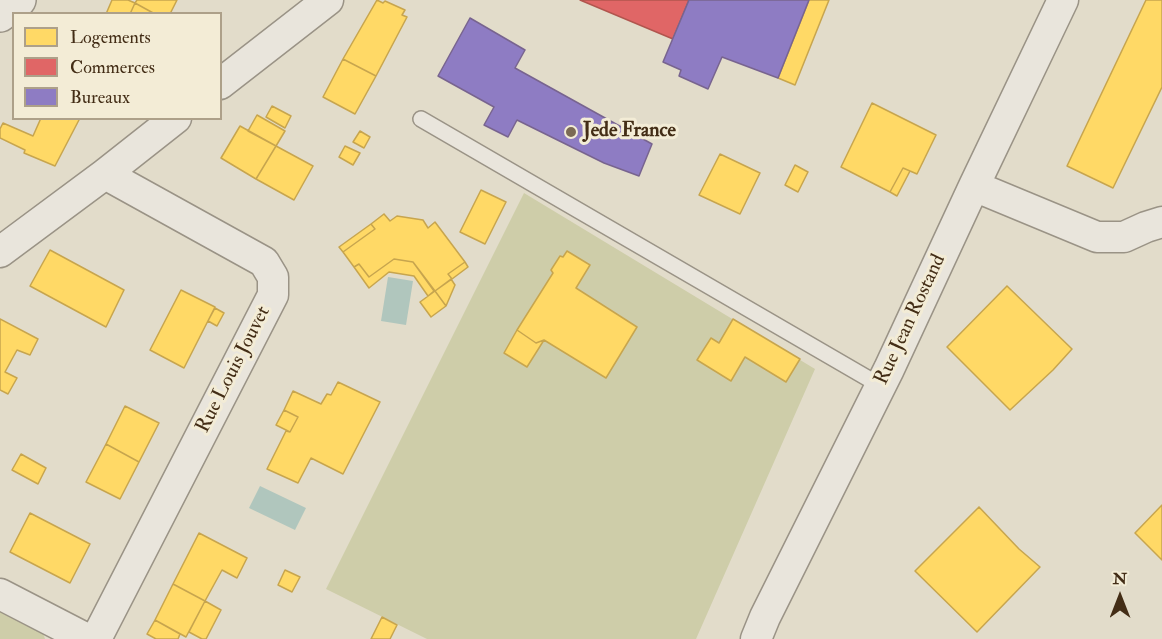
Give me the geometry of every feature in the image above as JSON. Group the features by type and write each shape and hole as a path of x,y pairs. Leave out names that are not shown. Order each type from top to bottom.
{"street":[{"path":"0,15 20,0"},
{"path":"222,82 328,0"},
{"name":"Rue Jean Rostand","path":"756,639 880,386 1063,0"},
{"path":"0,252 173,120"},
{"name":"Rue Louis Jouvet","path":"96,639 273,295 273,277 264,262 105,174"},
{"path":"974,186 1097,237 1124,237 1162,222"},
{"path":"0,594 87,639"}],"lane":[{"path":"421,119 880,386"}],"green space":[{"path":"524,193 815,369 696,639 427,639 326,589"},
{"path":"0,611 43,633 45,639 0,639"}],"shaded area":[{"path":"388,277 413,281 406,325 381,321"},
{"path":"260,486 306,508 295,530 249,508"}],"building: Logements":[{"path":"112,0 128,0 135,3 131,12 107,12"},
{"path":"137,0 177,0 171,12 151,12 135,3"},
{"path":"377,0 405,10 402,15 407,17 376,76 343,59"},
{"path":"809,0 829,0 795,85 778,78"},
{"path":"1146,0 1162,0 1162,87 1113,188 1067,166"},
{"path":"135,3 151,12 131,12"},
{"path":"343,59 376,76 355,114 323,97"},
{"path":"872,103 936,135 917,174 903,168 890,192 841,167"},
{"path":"272,106 291,116 285,128 266,117"},
{"path":"257,115 285,131 276,146 248,131"},
{"path":"40,120 79,120 55,166 24,153 25,150 0,138 0,129 3,123 33,136"},
{"path":"240,126 276,146 256,179 221,158"},
{"path":"360,131 370,137 364,148 353,142"},
{"path":"276,146 313,166 294,200 256,179"},
{"path":"345,146 360,153 353,165 339,157"},
{"path":"720,154 760,173 740,214 699,195"},
{"path":"795,165 808,172 798,192 785,185"},
{"path":"903,168 910,171 897,196 890,192"},
{"path":"481,190 506,202 485,244 460,232"},
{"path":"384,214 390,221 397,216 423,220 428,228 435,222 465,262 448,274 452,279 435,291 413,262 394,259 369,277 359,264 354,267 343,252 375,229 371,224"},
{"path":"371,224 375,229 343,252 339,247"},
{"path":"50,250 124,290 106,327 30,286"},
{"path":"567,251 590,265 576,288 637,327 606,378 544,340 536,343 517,330 553,273 551,270 560,256 563,257"},
{"path":"394,259 413,262 434,291 428,296 414,276 389,272 369,288 354,267 359,264 369,277"},
{"path":"465,262 468,267 452,279 448,274"},
{"path":"451,279 455,285 446,306 435,291"},
{"path":"1007,286 1072,349 1010,410 947,347"},
{"path":"181,290 215,307 184,368 150,350"},
{"path":"435,291 446,306 431,317 420,302"},
{"path":"215,308 224,313 217,326 208,321"},
{"path":"0,319 38,339 30,355 17,350 5,372 17,378 8,394 0,390"},
{"path":"733,319 800,359 786,382 745,357 731,381 697,360 711,338 719,343"},
{"path":"517,330 536,343 544,340 527,367 504,353"},
{"path":"338,382 380,402 343,474 311,458 298,483 267,469 286,431 290,432 298,417 284,410 293,391 321,404 327,394 331,395"},
{"path":"125,406 159,423 139,462 106,444"},
{"path":"284,410 298,417 290,432 276,425"},
{"path":"106,444 139,462 120,499 86,482"},
{"path":"21,454 46,468 38,484 12,470"},
{"path":"1162,505 1162,560 1135,533"},
{"path":"979,507 1019,549 1040,567 977,632 915,571"},
{"path":"30,513 90,544 70,583 10,552"},
{"path":"199,533 247,558 237,578 222,570 205,601 173,584"},
{"path":"285,570 300,577 292,592 278,585"},
{"path":"173,584 205,601 186,637 155,620"},
{"path":"205,601 221,610 206,639 202,639 189,632"},
{"path":"382,617 397,625 390,639 371,639"},
{"path":"155,620 180,634 178,639 156,639 147,634"}],"building: Commerces":[{"path":"580,0 689,0 673,39"}],"building: Bureaux":[{"path":"689,0 809,0 778,78 722,57 708,89 679,76 681,70 663,62"},
{"path":"470,18 525,50 515,68 652,144 639,176 604,163 517,120 508,137 484,125 494,107 438,76"}],"place":[{"name":"Jede France","path":"571,132"}]}
